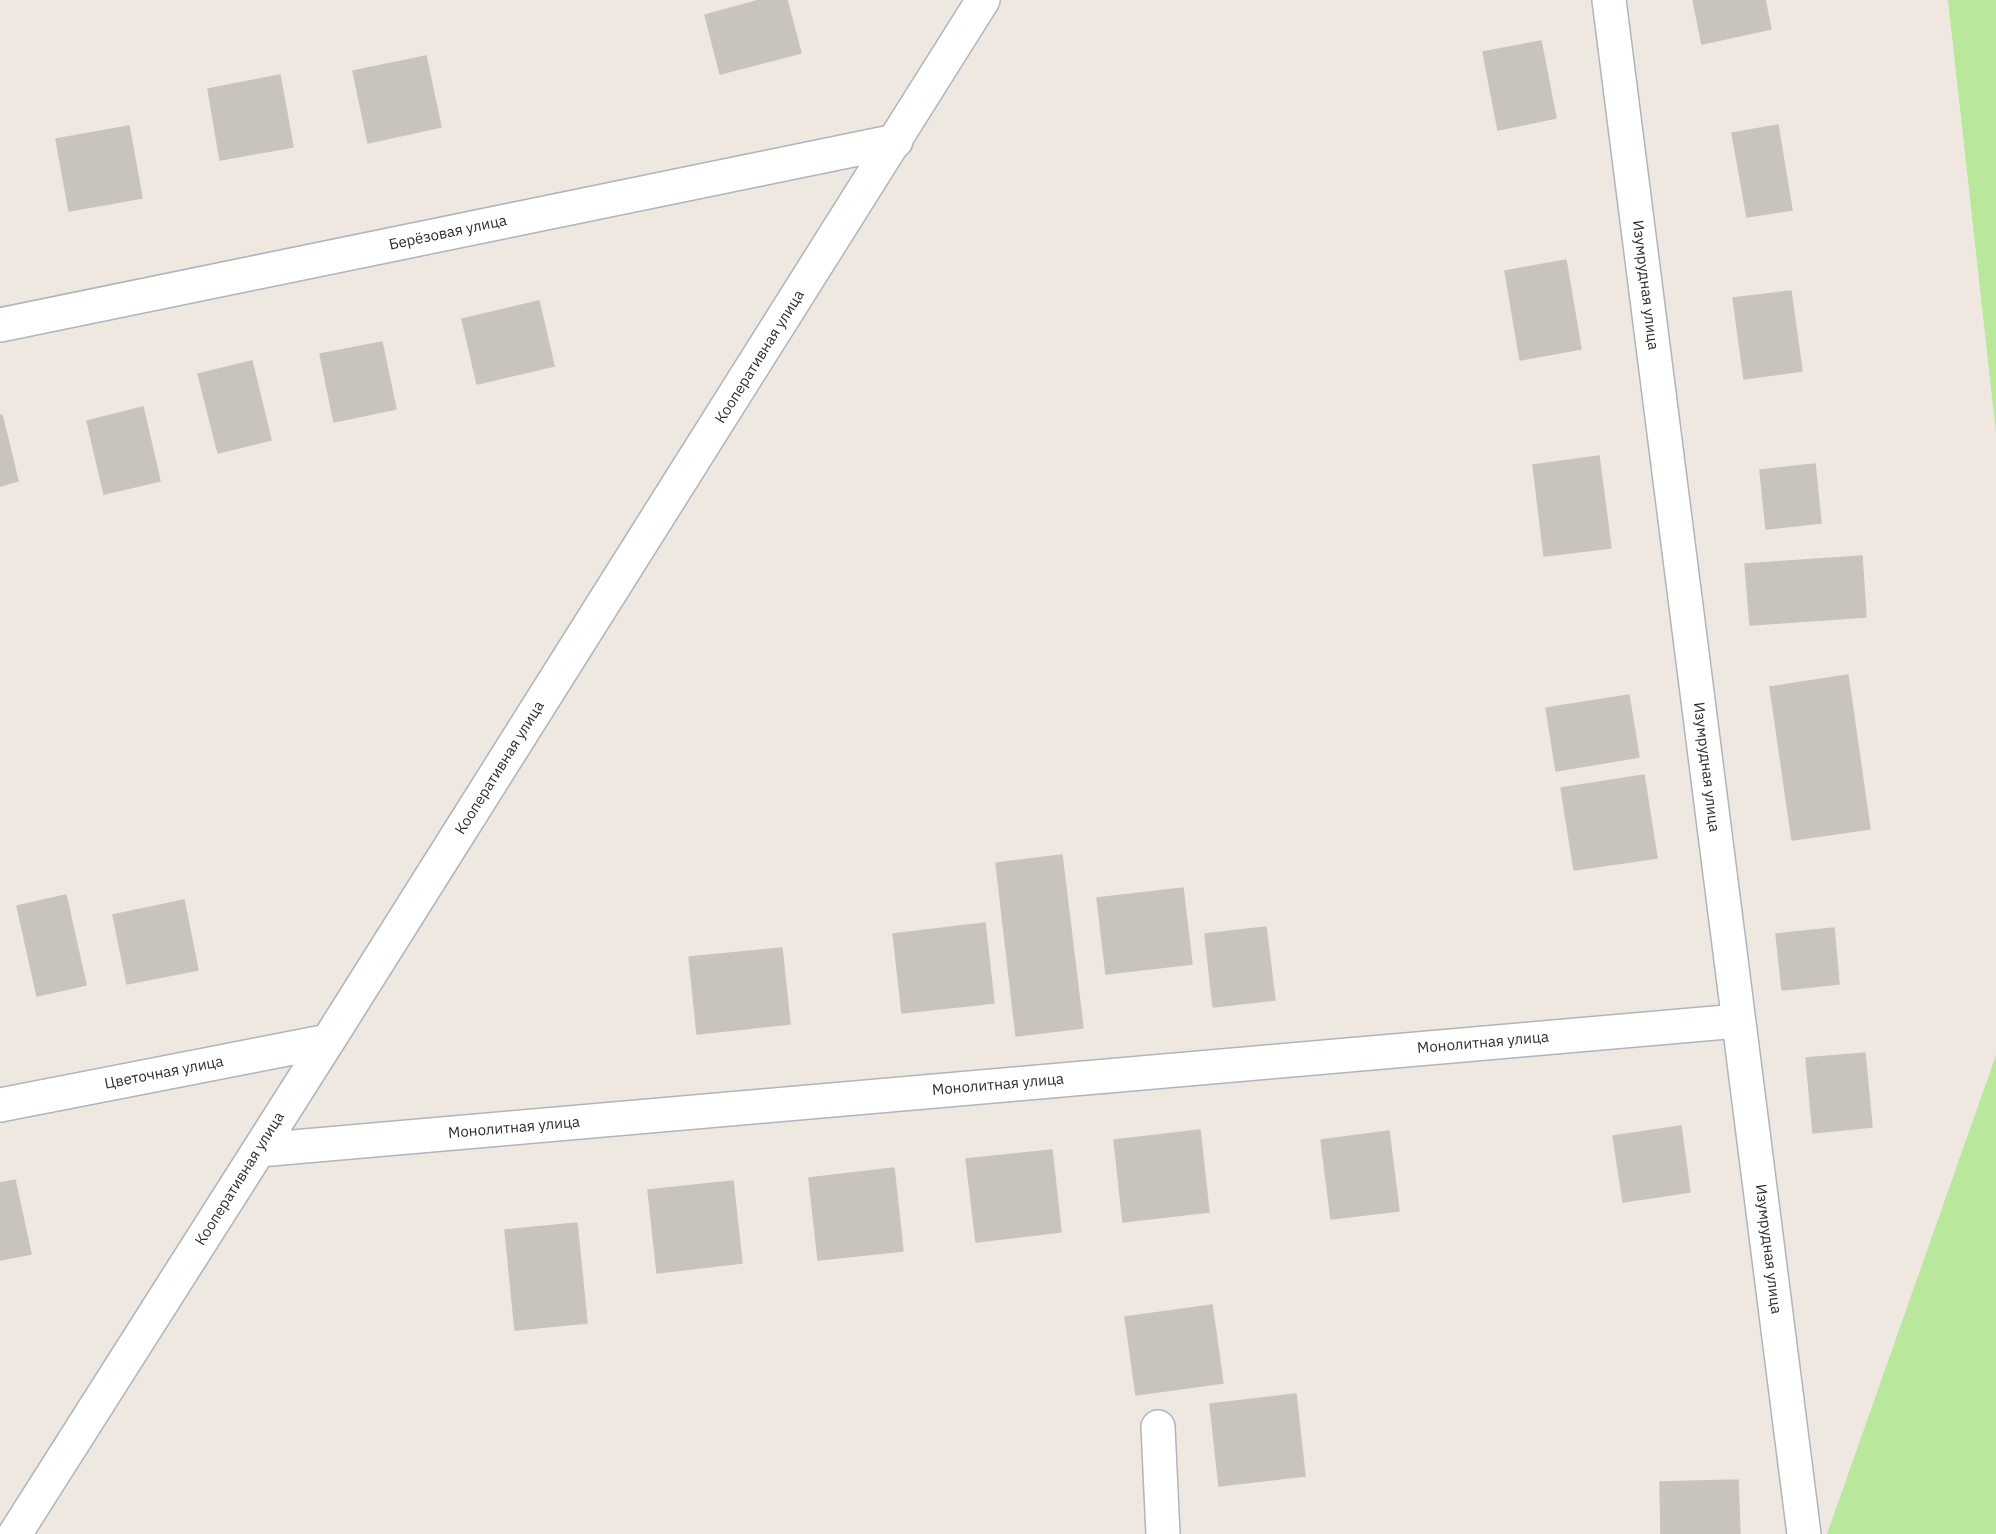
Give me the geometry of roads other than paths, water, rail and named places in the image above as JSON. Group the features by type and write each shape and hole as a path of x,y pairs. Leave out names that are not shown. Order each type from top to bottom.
{"street":[{"name":"Кооперативная улица","path":"15,1534 983,0"},
{"name":"Изумрудная улица","path":"1609,0 1804,1534"},
{"name":"Берёзовая улица","path":"0,325 896,141"},
{"name":"Монолитная улица","path":"258,1150 1738,1021"},
{"name":"Цветочная улица","path":"0,1106 328,1041"},
{"path":"1158,1427 1163,1534"}]}
